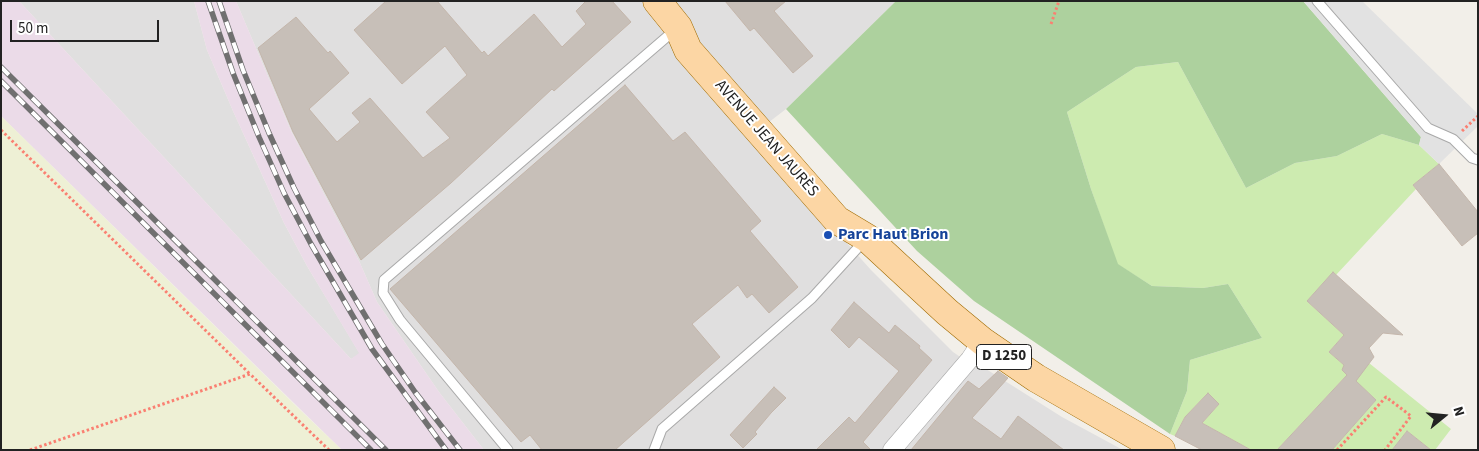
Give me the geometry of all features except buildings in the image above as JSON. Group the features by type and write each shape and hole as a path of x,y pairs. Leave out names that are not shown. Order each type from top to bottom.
{"main road":[{"name":"AVENUE JEAN JAURÈS","path":"660,2 678,27 701,40 849,208 867,238 947,312 982,341 1036,378 1161,450"}],"street":[{"path":"892,450 970,359 982,341"}],"lane":[{"path":"1317,1 1428,128 1453,139 1472,158 1478,160"},
{"path":"508,450 400,320 383,293 384,280 678,27"},
{"path":"654,450 662,429 812,298 867,238"}],"path":[{"path":"1051,24 1059,1"},
{"path":"1453,139 1478,116"},
{"path":"1,130 329,450"},
{"path":"30,450 250,374"},
{"path":"1338,450 1386,396 1411,416 1385,450"}],"shaded area":[{"path":"1,1 19,1 351,359 359,353 307,266 284,223 207,50 194,1 236,1 291,131 360,263 377,302 439,392 484,450 342,450 1,116"},
{"path":"19,1 194,1 207,50 284,223 307,266 360,354 351,359"},
{"path":"236,1 896,1 786,109 751,136 871,270 953,352 978,369 986,369 1062,417 1123,450 484,450 439,392 377,302 360,263 291,131"},
{"path":"1303,1 1362,1 1478,114 1478,126 1439,164 1419,145 1421,137"}],"green space":[{"path":"896,1 1303,1 1421,137 1419,145 1382,134 1337,156 1295,163 1246,188 1178,62 1136,67 1067,112 1091,189 1118,264 1152,286 1203,288 1228,284 1262,338 1190,360 1187,391 1170,434 974,301 917,251 786,109"},
{"path":"1178,62 1246,188 1295,163 1337,156 1382,134 1419,145 1439,164 1413,185 1416,189 1336,275 1333,273 1307,301 1344,335 1329,352 1344,365 1343,370 1347,375 1277,450 1251,450 1202,423 1219,404 1208,393 1185,417 1175,436 1170,434 1187,391 1190,360 1262,338 1228,284 1203,288 1152,286 1117,264 1067,112 1136,67"},
{"path":"1,116 300,410 342,450 1,450"},
{"path":"1369,363 1451,429 1435,450 1431,450 1407,431 1392,450 1332,450 1376,400 1352,378"}],"railway":[{"path":"208,1 233,73 259,137 284,193 311,244 372,349 446,450"},
{"path":"219,1 243,70 269,133 321,241 382,344 415,392 460,450"},
{"path":"1,67 386,450"},
{"path":"1,81 371,450"}],"place":[{"name":"Parc Haut Brion","path":"828,235"}]}
